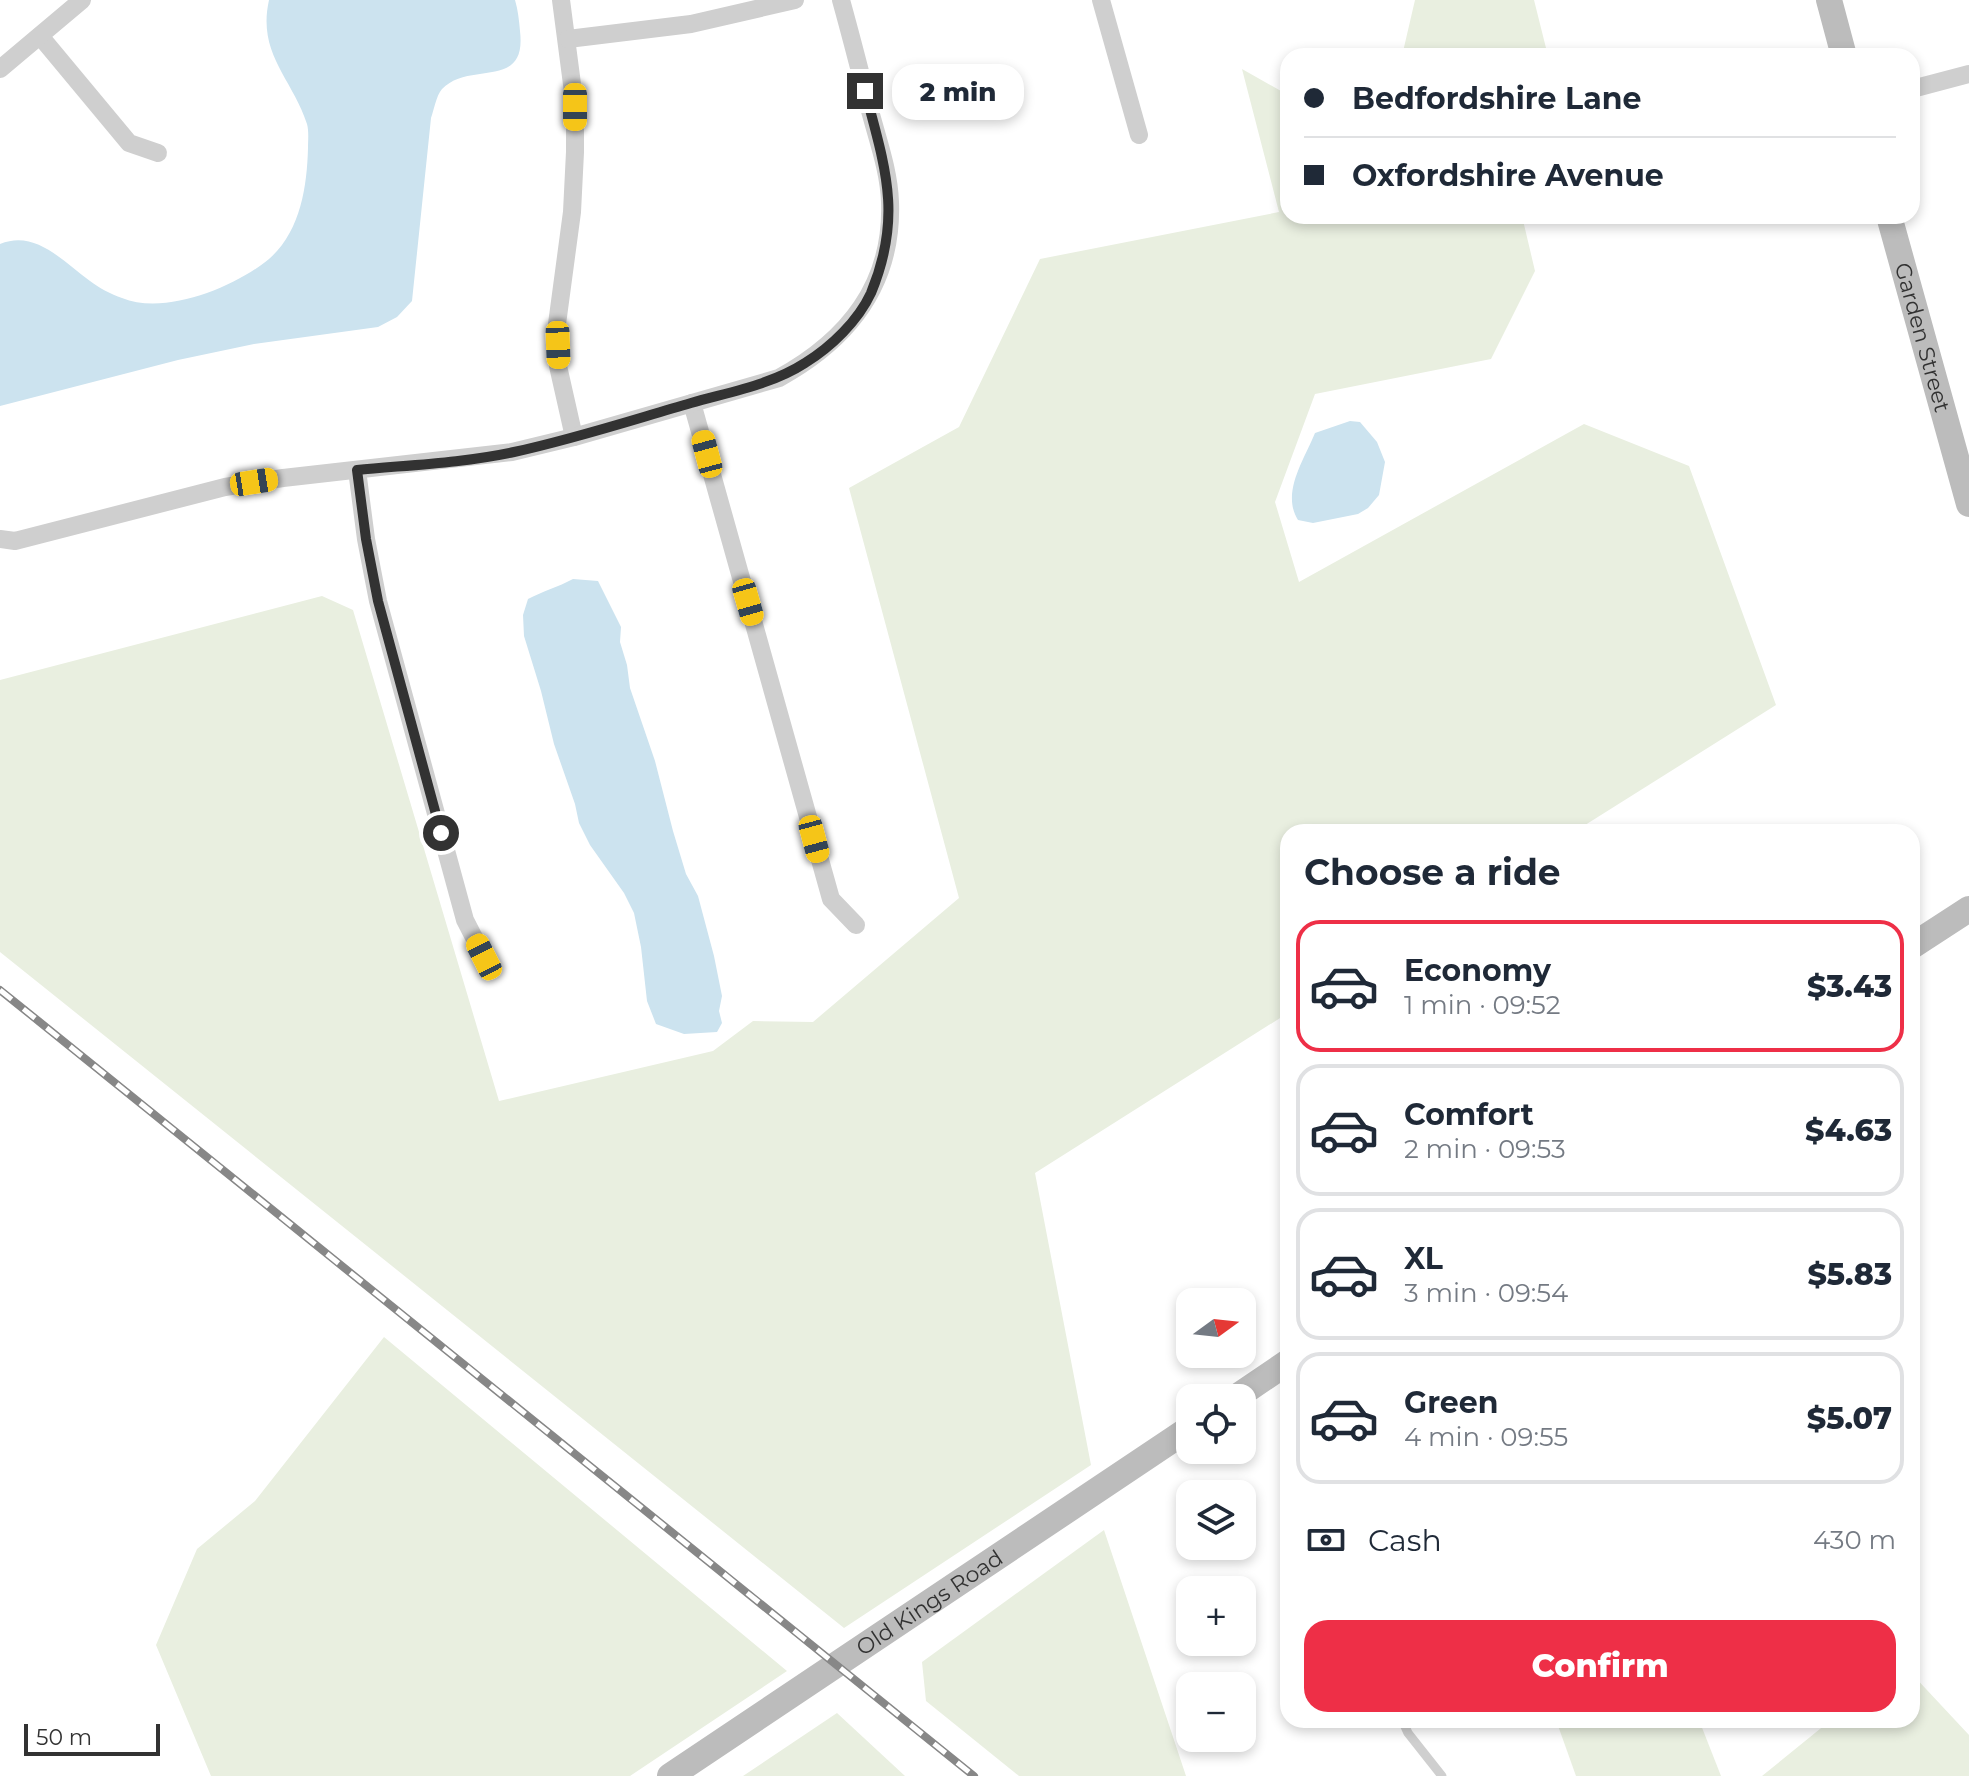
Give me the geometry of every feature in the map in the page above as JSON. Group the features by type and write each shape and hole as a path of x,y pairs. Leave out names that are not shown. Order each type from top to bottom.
{"street":[{"path":"0,69 82,0"},
{"path":"561,0 575,107 575,152 572,212 557,324 558,366 574,437"},
{"path":"568,39 691,24 795,0"},
{"path":"0,539 15,541 225,487 512,452 779,378 805,363 829,346 849,326 869,296 883,257 889,227 886,170 841,0"},
{"path":"1101,0 1139,135"},
{"path":"1829,0 1842,48"},
{"path":"40,36 129,143 158,153"},
{"path":"1920,87 1969,74"},
{"name":"Garden Street","path":"1891,224 1969,504"},
{"path":"692,403 831,899 856,925"},
{"path":"357,470 378,601 465,920 484,957"},
{"path":"1920,941 1969,909"},
{"path":"1256,1384 1280,1367"},
{"name":"Old Kings Road","path":"670,1776 696,1764 1176,1438"}],"lane":[{"path":"1406,1728 1442,1776"}],"green space":[{"path":"1415,0 1534,0 1546,48 1404,48"},
{"path":"1242,69 1280,90 1280,224 1524,224 1535,271 1491,359 1315,394 1275,502 1299,582 1584,424 1689,466 1776,705 1587,824 1280,824 1280,1018 1035,1173 1091,1465 844,1628 0,952 0,680 322,596 353,610 499,1101 713,1051 753,1021 813,1022 959,898 849,488 959,427 1040,259 1279,212"},
{"path":"384,1337 787,1671 630,1776 211,1776 156,1645 197,1549 255,1501"},
{"path":"1104,1530 1186,1776 1019,1776 926,1701 922,1662"},
{"path":"1920,1683 1969,1735 1969,1776 1762,1776 1821,1728 1920,1728"},
{"path":"837,1713 905,1776 743,1776"},
{"path":"1559,1728 1702,1728 1721,1776 1576,1776"}],"water":[{"path":"269,0 515,0 520,50 515,61 494,72 454,81 442,89 437,99 431,118 412,301 397,317 378,327 254,344 178,360 0,406 0,244 25,241 37,244 109,293 139,303 158,303 199,296 238,279 269,259 288,236 303,194 308,130 301,108 272,51 267,19"},
{"path":"1350,421 1360,422 1377,442 1385,462 1379,495 1358,514 1313,523 1298,520 1293,510 1293,488 1315,433"},
{"path":"573,579 598,581 621,627 620,642 630,688 655,761 686,874 698,896 714,956 722,996 719,1011 722,1023 717,1032 684,1034 656,1024 647,1001 634,913 579,823 524,636 523,615 528,599"}],"railway":[{"path":"0,990 974,1776"}],"route":[{"path":"441,833 378,601 357,470 512,452 574,437 779,378 829,346 849,326 869,296 883,257 889,227 886,170 865,91"}]}
